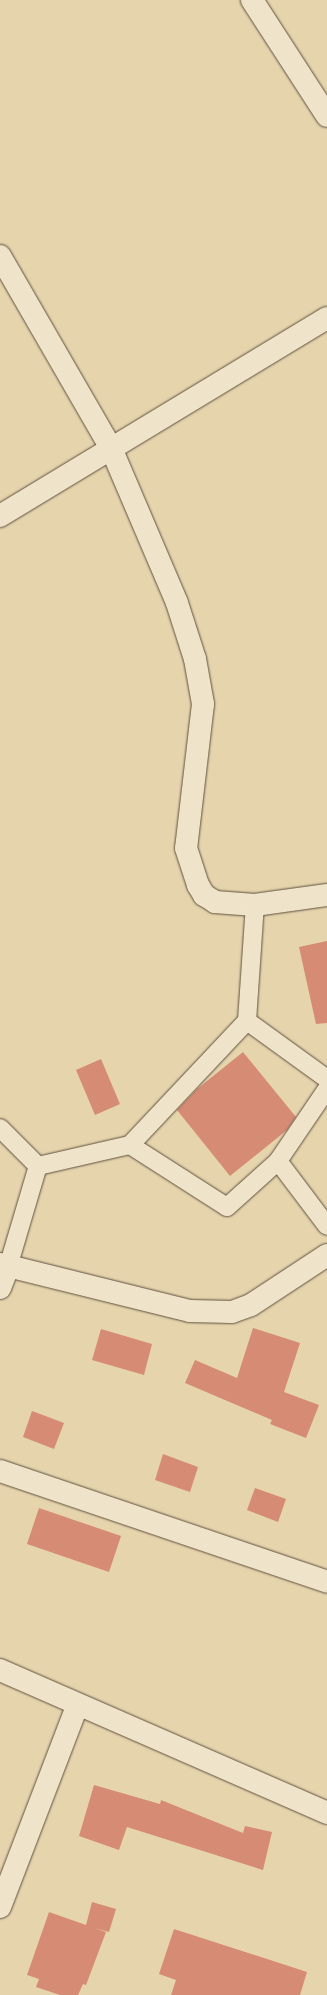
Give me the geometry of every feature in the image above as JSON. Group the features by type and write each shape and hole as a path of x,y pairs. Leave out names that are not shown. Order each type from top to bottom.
{"street":[{"path":"252,0 327,116"},
{"path":"0,256 111,448 177,603 195,659 203,704 186,848 198,885 204,895 215,902 255,905 327,895"},
{"path":"0,516 327,318"},
{"path":"0,1288 4,1265 190,1311 232,1312 251,1305 327,1255"},
{"path":"0,1471 327,1582"},
{"path":"0,1670 327,1813"},
{"path":"0,1907 78,1704"}],"lane":[{"path":"38,1166 130,1145 247,1021 255,905"},
{"path":"247,1021 327,1079"},
{"path":"130,1145 226,1207 278,1161 327,1089"},
{"path":"0,1128 38,1166"},
{"path":"278,1161 327,1226"},
{"path":"4,1265 38,1166"}],"building":[{"path":"327,941 327,1023 316,1024 299,947"},
{"path":"243,1052 296,1117 287,1130 230,1176 177,1110 197,1089"},
{"path":"101,1059 120,1104 95,1115 76,1070"},
{"path":"253,1328 300,1343 284,1392 319,1405 306,1438 270,1424 272,1420 185,1383 195,1360 237,1378"},
{"path":"101,1329 152,1344 144,1375 92,1360"},
{"path":"32,1411 64,1423 54,1449 23,1437"},
{"path":"163,1454 198,1467 190,1492 155,1480"},
{"path":"255,1488 286,1499 278,1522 247,1510"},
{"path":"39,1508 121,1536 109,1572 27,1544"},
{"path":"94,1785 160,1804 161,1800 243,1833 245,1826 272,1832 263,1870 127,1827 119,1850 79,1836"},
{"path":"92,1902 116,1909 109,1932 94,1928 106,1932 86,1985 83,1984 78,1995 60,1995 36,1987 39,1979 27,1975 49,1912 86,1925"},
{"path":"174,1929 307,1972 300,1995 171,1995 176,1980 159,1974"}]}
